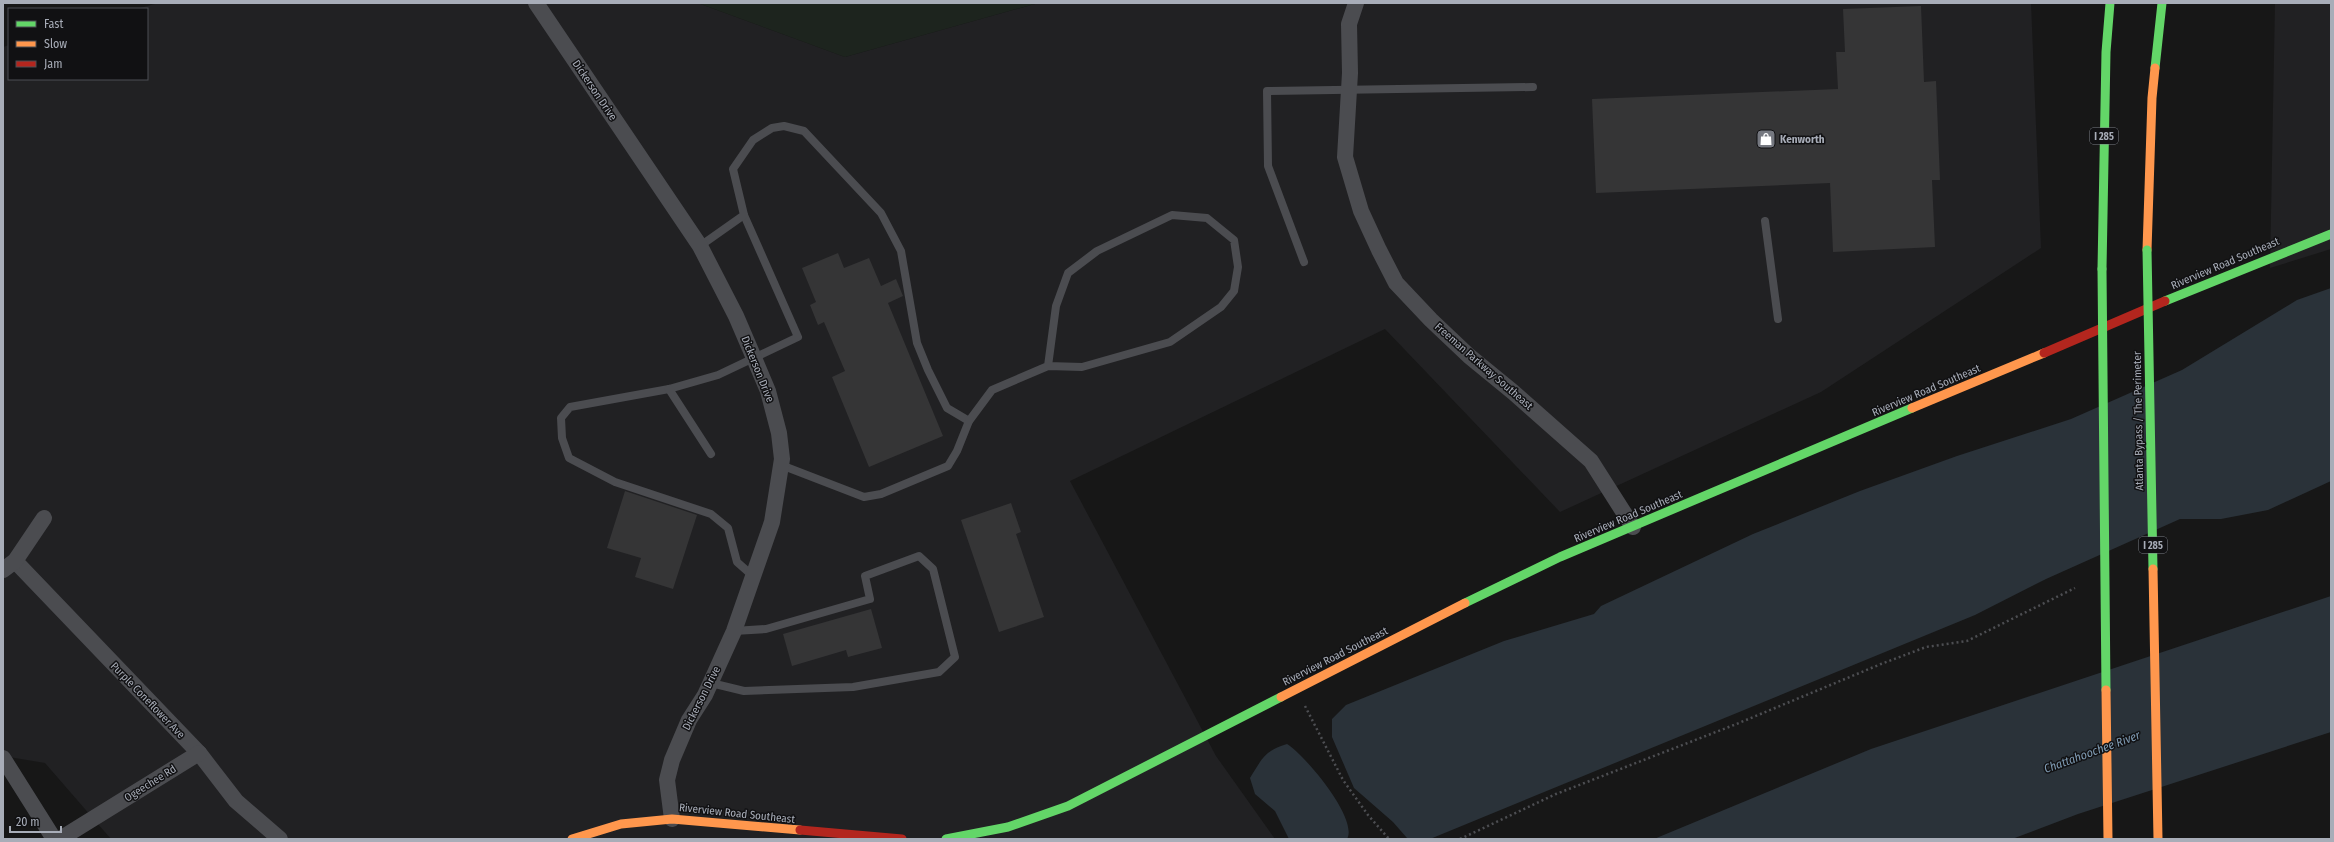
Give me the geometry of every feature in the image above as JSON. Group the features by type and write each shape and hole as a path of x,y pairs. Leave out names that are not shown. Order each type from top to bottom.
{"main road":[{"name":"I 285","path":"2108,839 2102,269 2106,52 2110,3"},
{"name":"Atlanta Bypass / The Perimeter","path":"2158,839 2147,250 2152,98 2162,3"},
{"name":"Riverview Road Southeast","path":"946,839 983,835 1027,823 1068,806 1496,588 1560,557 2253,264 2331,234"},
{"name":"Riverview Road Southeast","path":"572,839 601,828 634,820 672,819 902,839"}],"street":[{"name":"Dickerson Drive","path":"536,3 700,246 736,316 754,358 768,391 780,433 782,465 772,522 763,544 754,577 734,631 711,683 689,720 672,760 667,780 672,819"},
{"name":"Freeman Parkway Southeast","path":"1356,3 1349,24 1349,89 1345,157 1361,211 1396,283 1469,356 1513,392 1591,462 1633,526"},
{"path":"9,566 44,518"},
{"name":"Purple Coneflower Ave","path":"9,566 199,753 236,801 280,839"},
{"name":"Ogeechee Rd","path":"60,839 199,753"},
{"path":"3,758 54,839"}],"lane":[{"path":"1304,262 1268,166 1267,91 1533,87"},
{"path":"754,577 737,562 728,528 711,514 615,482 569,458 562,438 561,418 570,407 669,389 718,375 798,337 744,215 733,169 753,140 772,128 784,126 804,131 881,213 901,251 917,343 928,370 947,408 969,421"},
{"path":"700,246 744,215"},
{"path":"782,465 864,496 881,494 948,466 958,451 969,421 992,390 1048,366 1082,367 1170,342 1221,307 1234,291 1238,267 1234,240 1207,218 1172,215 1097,251 1068,274 1056,306 1048,366"},
{"path":"1765,221 1778,319"},
{"path":"669,389 711,454"},
{"path":"711,683 744,691 853,687 939,672 955,657 934,569 919,556 865,576 870,599 766,629 734,631"}],"path":[{"path":"1460,839 1563,791 1734,725 1881,664 1926,647 1967,641 2075,588"},
{"path":"1296,690 1343,780 1368,815 1389,839"}],"shaded area":[{"path":"158,3 698,3 845,57 1038,3 2031,3 2041,248 1821,392 1560,512 1385,329 1070,481 1216,756 1275,839 111,839 45,763 3,756 3,47 8,45 8,80 148,80 148,8 140,8"},
{"path":"698,3 1038,3 845,57"},
{"path":"2275,3 2331,3 2331,249 2270,268"}],"water":[{"path":"2331,288 2331,481 2268,510 2221,519 2180,519 2046,579 1975,615 1430,839 1407,838 1393,822 1354,788 1332,737 1332,719 1346,705 1504,641 1594,614 1601,606 1753,534 1860,491 1957,456 2071,419 2182,370 2297,300"},
{"name":"Chattahoochee River","path":"2331,596 2331,732 2078,814 2012,839 1654,839 1871,749"},
{"path":"1287,744 1295,750 1317,773 1338,803 1345,817 1349,830 1347,839 1289,839 1275,811 1255,794 1250,778 1264,756"}],"building":[{"name":"Kenworth","path":"1921,6 1924,82 1936,81 1940,180 1932,180 1935,247 1833,252 1830,183 1596,193 1592,99 1838,89 1836,52 1845,52 1843,9"},
{"path":"838,253 844,268 869,258 881,286 896,279 903,296 888,303 943,436 869,467 832,377 845,371 824,322 818,325 810,305 816,302 802,268"},
{"path":"625,491 697,515 673,589 635,577 641,558 607,548"},
{"path":"1011,503 1021,532 1016,534 1044,617 999,632 961,520"},
{"path":"871,609 882,648 848,657 846,650 792,666 783,634"}],"traffic: fast":[{"path":"2102,269 2106,52 2110,3"},
{"path":"2155,68 2162,3"},
{"path":"2165,301 2331,234"},
{"path":"2147,250 2153,569"},
{"path":"2102,269 2106,690"},
{"path":"1465,603 1560,557 1912,408"},
{"path":"946,839 1008,827 1068,806 1281,697"}],"traffic: slow":[{"path":"2147,250 2152,98 2155,68"},
{"path":"1912,408 2044,353"},
{"path":"2153,569 2158,839"},
{"path":"1281,697 1465,603"},
{"path":"2106,690 2108,839"},
{"path":"572,839 621,824 672,819 800,830"}],"traffic: jam":[{"path":"2044,353 2165,301"},
{"path":"800,830 902,839"}],"place":[{"name":"Kenworth","path":"1766,139"}]}
